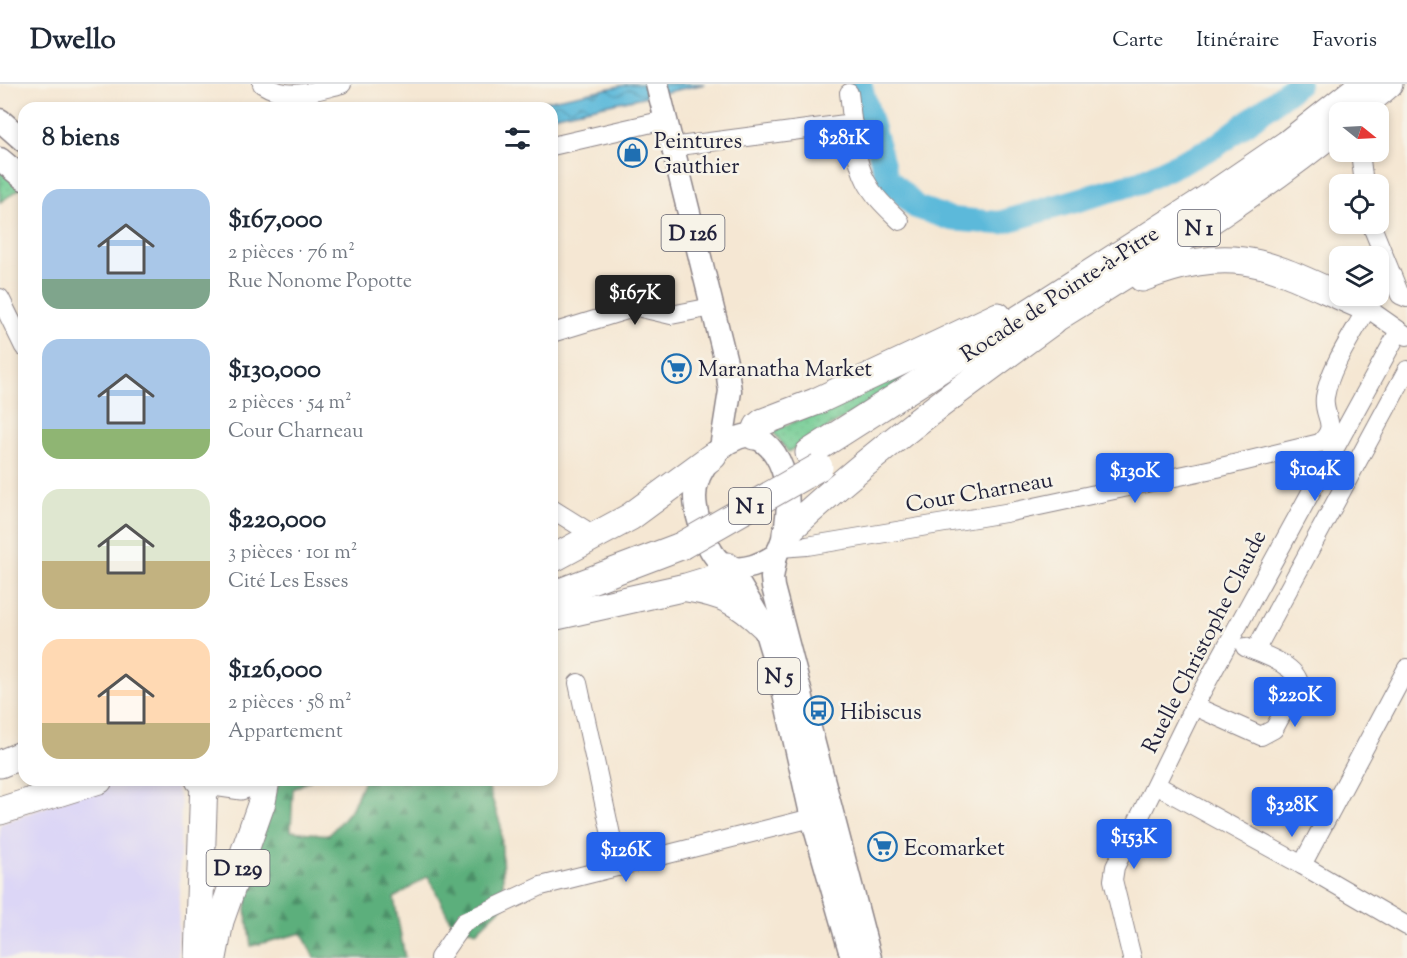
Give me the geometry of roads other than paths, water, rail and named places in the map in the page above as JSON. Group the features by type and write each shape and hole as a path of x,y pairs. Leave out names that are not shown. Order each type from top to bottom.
{"highway":[{"path":"1191,206 1201,194 1282,132 1336,84"},
{"name":"Rocade de Pointe-à-Pitre","path":"814,460 1084,277 1287,144 1363,84"},
{"path":"1368,102 1389,84"},
{"name":"Rocade de Pointe-à-Pitre","path":"814,460 1062,314 1214,219 1275,177 1329,135"},
{"path":"780,545 831,490 979,375 1062,314 1144,277 1190,263 1224,258 1245,259 1264,263 1367,308"},
{"path":"751,436 763,422 861,381 1084,277"},
{"path":"979,375 1077,313 1144,277"},
{"path":"558,556 630,517 717,452"},
{"name":"N 1","path":"558,592 677,538 814,460"},
{"name":"N 1","path":"558,573 677,538"},
{"path":"558,616 686,587 722,576 731,567"},
{"path":"686,587 732,599 764,626"},
{"path":"0,764 18,756"},
{"path":"0,778 18,771"},
{"path":"0,800 35,786"},
{"path":"0,810 79,786"},
{"name":"D 129","path":"198,958 202,786"},
{"name":"D 129","path":"213,958 220,921 262,801 265,786"}],"main road":[{"name":"D 126","path":"661,102 712,307 730,391 751,436"},
{"path":"0,120 18,136"},
{"path":"0,159 18,174"},
{"name":"D 126","path":"717,452 730,391"},
{"path":"751,436 772,451 783,473 788,499 780,545 753,566 731,567 712,552 707,543 696,509 697,485 717,452 732,439 751,436"},
{"name":"N 5","path":"780,545 772,578 773,586 870,958"},
{"name":"N 5","path":"731,567 764,626 782,686 812,818 852,958"}],"street":[{"path":"262,84 275,92 288,95 342,84"},
{"path":"849,93 866,181 876,196 900,221"},
{"path":"558,144 661,102"},
{"path":"671,147 853,123"},
{"path":"1367,308 1404,296 1376,234"},
{"path":"0,298 18,335"},
{"path":"558,331 637,307 670,315 712,307"},
{"path":"1367,308 1403,334"},
{"name":"Cour Charneau","path":"780,545 1011,512 1217,468 1320,443 1329,434 1330,425 1324,399 1328,384 1367,308"},
{"name":"Ruelle Christophe Claude","path":"1132,958 1113,880 1115,867 1194,706 1230,639 1403,334"},
{"path":"1255,651 1407,370"},
{"path":"558,514 584,529"},
{"path":"1194,706 1261,736 1269,734 1299,682 1288,668 1230,639"},
{"path":"1302,865 1407,668"},
{"path":"578,683 618,867"},
{"path":"1156,785 1407,926"},
{"path":"439,958 464,922 541,886 812,818"}],"water":[{"path":"630,84 705,84 558,115 558,102 542,102"}],"waterway":[{"path":"860,84 887,178 916,207 951,219 999,223 1140,182 1216,146 1298,84"}],"place":[{"name":"Peintures Gauthier","path":"633,153"},
{"name":"Maranatha Market","path":"677,368"},
{"name":"Hibiscus","path":"819,711"},
{"name":"Ecomarket","path":"883,847"}]}
